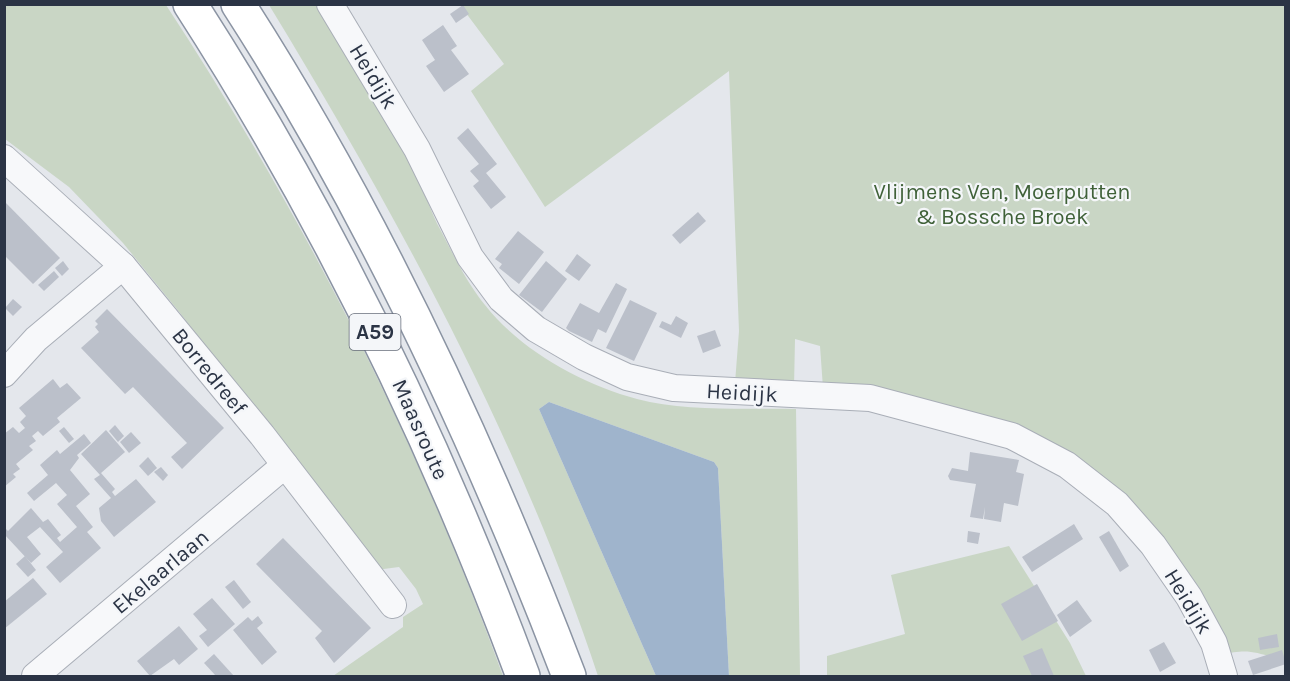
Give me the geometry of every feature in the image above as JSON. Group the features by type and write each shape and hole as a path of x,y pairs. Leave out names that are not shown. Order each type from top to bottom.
{"highway":[{"name":"Maasroute","path":"190,4 224,56 317,218 410,400 484,573 523,676"},
{"name":"Maasroute","path":"238,4 359,208 447,384 525,560 569,676"}],"street":[{"name":"Heidijk","path":"330,4 406,130 470,257 501,299 536,329 584,357 627,377 674,388 870,398 1012,436 1067,465 1117,504 1154,545 1189,597 1214,643 1224,676"},
{"name":"Borredreef","path":"4,158 123,266 285,465 393,605"},
{"path":"4,374 36,339 123,266"},
{"name":"Ekelaarlaan","path":"35,676 285,465"}],"green space":[{"path":"5,5 166,5 264,165 354,331 434,501 503,676 333,676 403,627 403,617 423,604 416,589 399,567 376,570 180,313 123,243 69,187 5,139"},
{"path":"269,5 316,5 402,148 437,223 472,288 500,322 534,351 574,375 616,393 637,399 675,406 796,409 800,676 729,676 718,468 714,462 549,402 539,409 656,676 598,676 567,589 532,502 453,332 364,166"},
{"name":"Vlijmens Ven, Moerputten & Bossche Broek","path":"460,5 1285,5 1285,660 1247,651 1221,655 1092,473 823,388 820,346 795,339 794,387 735,383 739,331 729,71 545,207 471,91 504,64"},
{"path":"1009,546 1070,643 1086,676 827,676 827,656 905,634 891,575"}],"water":[{"path":"549,402 714,462 718,468 729,676 656,676 539,409"}],"building":[{"path":"463,5 469,14 456,23 450,14"},
{"path":"443,25 457,46 451,50 469,74 444,92 426,66 435,60 422,40"},
{"path":"468,128 497,164 486,173 506,197 491,209 473,186 479,181 470,171 479,164 457,138"},
{"path":"4,201 60,258 33,284 4,255"},
{"path":"698,212 706,221 680,244 672,235"},
{"path":"518,231 544,252 519,284 499,268 502,264 495,259"},
{"path":"577,254 591,265 579,281 565,271"},
{"path":"63,261 69,269 62,276 55,268"},
{"path":"546,261 567,279 542,312 519,295"},
{"path":"54,271 59,277 44,291 38,285"},
{"path":"616,283 627,289 606,333 598,329 592,342 566,328 580,303 599,313"},
{"path":"13,299 22,307 13,316 5,308"},
{"path":"630,300 657,313 634,361 606,348"},
{"path":"107,309 224,428 182,469 171,457 187,443 133,387 125,394 81,348 99,332 95,327 98,324 95,321"},
{"path":"676,316 688,323 681,338 659,327 662,321 671,325"},
{"path":"715,330 721,346 703,353 697,336"},
{"path":"53,379 60,388 67,383 81,398 57,418 60,422 43,436 38,431 32,436 36,441 29,446 33,450 16,464 20,469 13,474 16,477 4,487 4,434 13,427 19,433 25,428 20,422 26,416 19,408"},
{"path":"115,425 124,436 118,442 109,431"},
{"path":"64,427 74,439 69,443 59,431"},
{"path":"106,430 125,452 101,473 115,489 112,492 115,496 136,479 156,502 114,537 101,521 99,508 111,498 94,479 100,475 81,454"},
{"path":"131,432 141,443 129,453 120,442"},
{"path":"84,434 91,443 77,455 79,458 70,470 90,494 76,506 93,527 87,532 101,548 60,583 46,567 63,552 40,527 27,537 41,554 31,563 4,534 4,527 8,531 31,508 43,522 48,519 61,535 57,538 60,542 77,527 57,504 67,495 56,483 34,501 27,493 48,475 40,465 57,450 60,454"},
{"path":"970,452 1019,460 1016,472 1024,474 1018,506 1004,503 1001,522 984,519 985,507 983,519 970,517 976,484 950,480 948,476 952,468 968,471"},
{"path":"148,457 157,468 148,476 139,466"},
{"path":"161,467 168,475 163,481 154,472"},
{"path":"1074,524 1083,539 1032,572 1022,557"},
{"path":"968,531 980,533 978,544 967,542"},
{"path":"1109,531 1129,566 1120,572 1099,537"},
{"path":"283,538 371,628 334,663 315,638 322,631 256,564"},
{"path":"25,556 36,570 28,577 16,564"},
{"path":"33,578 47,594 4,629 4,602"},
{"path":"234,580 251,602 243,609 225,587"},
{"path":"1037,584 1058,621 1022,641 1001,604"},
{"path":"212,598 235,624 208,647 199,636 207,630 193,614"},
{"path":"1077,600 1092,621 1070,637 1057,615"},
{"path":"258,616 263,623 257,628 277,652 262,665 233,630 248,617 252,621"},
{"path":"179,626 198,649 179,665 174,659 150,676 137,661"},
{"path":"1277,634 1279,647 1260,650 1258,638"},
{"path":"1164,642 1176,663 1160,672 1149,650"},
{"path":"1042,648 1054,676 1032,676 1023,656"},
{"path":"1282,650 1286,664 1253,675 1248,661"},
{"path":"214,654 234,676 216,676 204,663"}]}
